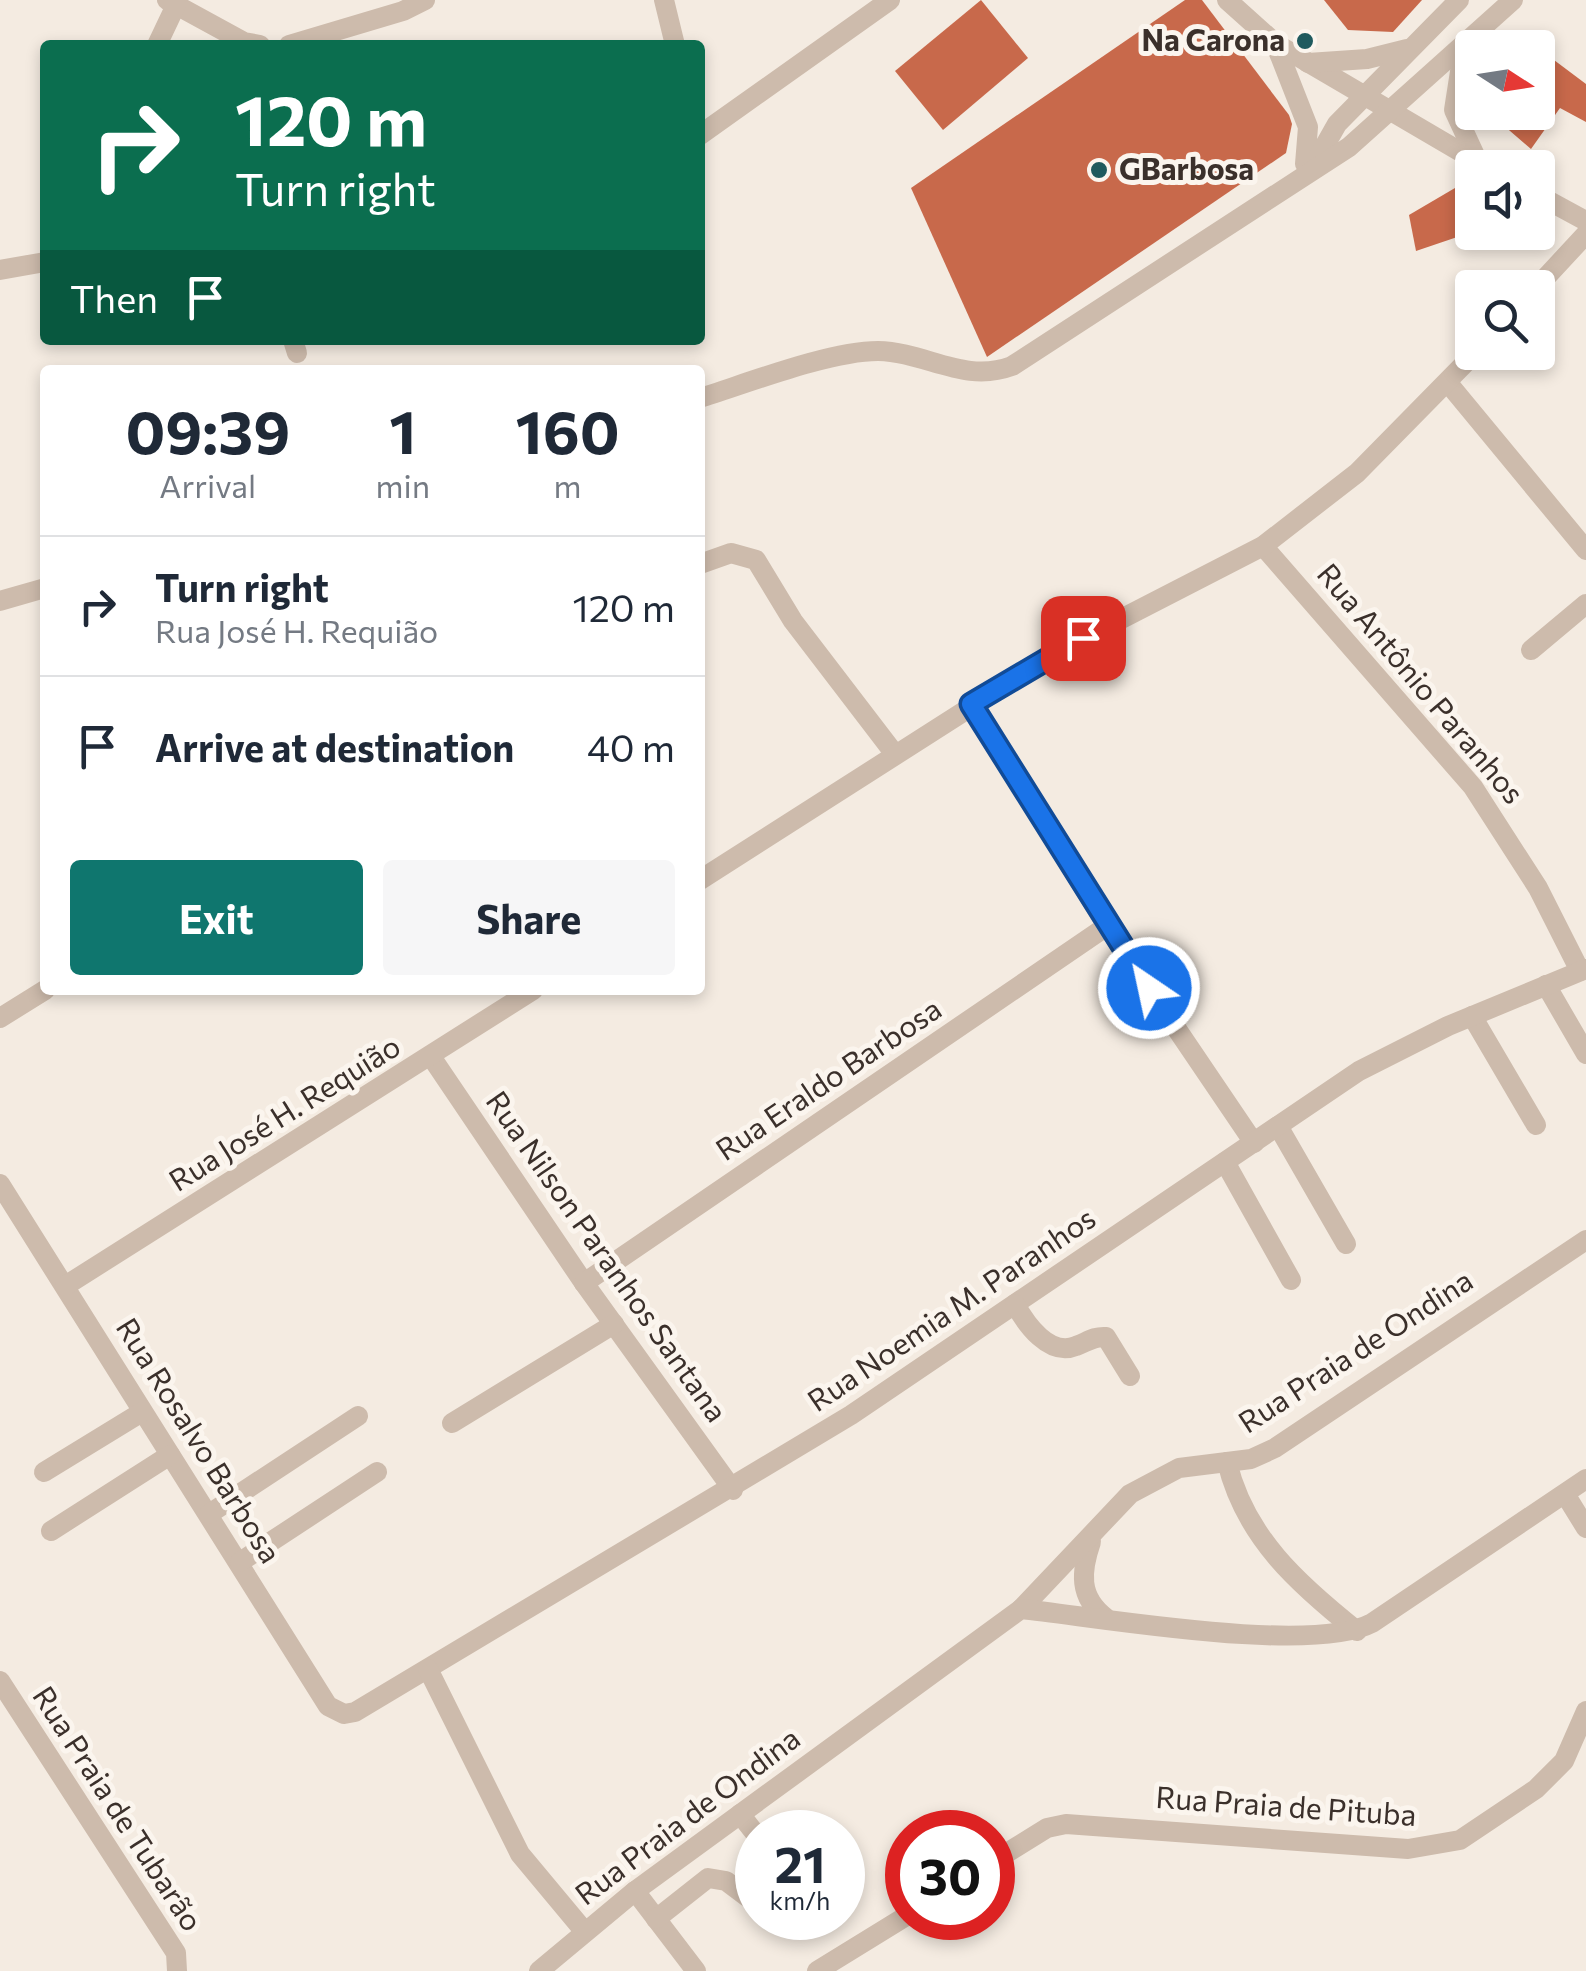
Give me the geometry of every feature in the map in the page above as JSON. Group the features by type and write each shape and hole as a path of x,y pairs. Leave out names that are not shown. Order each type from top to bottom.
{"street":[{"path":"307,40 403,12 425,0"},
{"path":"664,0 674,40"},
{"path":"705,131 890,0"},
{"path":"1227,0 1275,43 1457,150"},
{"path":"1307,172 1323,142 1362,96 1459,0"},
{"path":"1481,30 1513,0"},
{"path":"159,40 172,2 240,40"},
{"path":"1275,43 1308,127 1307,172"},
{"path":"1308,64 1366,59 1409,48"},
{"path":"705,397 861,352 902,354 969,373 992,373 1012,366 1307,172 1330,162 1455,54"},
{"path":"1555,204 1586,221"},
{"path":"1553,270 1586,234"},
{"path":"0,270 40,263"},
{"path":"705,877 1057,652 1263,546 1327,499 1459,370"},
{"path":"1448,382 1586,550"},
{"name":"Rua Antônio Paranhos","path":"1263,546 1473,788 1538,888 1583,970"},
{"path":"705,562 730,552 756,560 793,622 894,753"},
{"path":"0,601 40,589"},
{"path":"1531,650 1586,604"},
{"path":"971,704 1107,926 1254,1142"},
{"name":"Rua Eraldo Barbosa","path":"584,1284 1107,926"},
{"name":"Rua Noemia M. Paranhos","path":"355,1712 733,1490 1359,1071 1472,1016 1583,970"},
{"path":"1546,985 1586,1054"},
{"path":"0,1018 40,993"},
{"name":"Rua José H. Requião","path":"65,1286 432,1058 526,995"},
{"path":"1472,1016 1536,1125"},
{"name":"Rua Nilson Paranhos Santana","path":"432,1058 584,1284 733,1490"},
{"path":"1278,1126 1346,1244"},
{"path":"1226,1162 1291,1280"},
{"name":"Rua Rosalvo Barbosa","path":"0,1184 328,1706 344,1714 355,1712"},
{"name":"Rua Praia de Ondina","path":"745,1810 1021,1609 1130,1494 1158,1476 1180,1468 1227,1462 1275,1448 1538,1268 1586,1240"},
{"path":"1015,1304 1028,1326 1058,1346 1069,1349 1106,1337 1130,1376"},
{"path":"452,1423 614,1324"},
{"path":"44,1472 142,1412"},
{"path":"209,1514 358,1416"},
{"path":"51,1531 170,1455"},
{"path":"1227,1462 1237,1504 1254,1529 1315,1597 1357,1631"},
{"path":"240,1562 377,1472"},
{"path":"1021,1609 1280,1636 1335,1636 1357,1631 1586,1479"},
{"path":"1565,1494 1586,1528"},
{"path":"1094,1536 1084,1564 1084,1582 1094,1608 1106,1618"},
{"path":"428,1668 520,1854 585,1932"},
{"name":"Rua Praia de Tubarão","path":"0,1681 176,1953 177,1971"},
{"name":"Rua Praia de Pituba","path":"1015,1848 1047,1828 1066,1824 1408,1849 1460,1840 1554,1774 1586,1712"},
{"name":"Rua Praia de Ondina","path":"539,1971 634,1891 735,1818"},
{"path":"656,1920 708,1878 726,1881 735,1887"},
{"path":"634,1891 696,1971"},
{"path":"817,1971 885,1929"}],"building":[{"path":"981,0 1028,58 943,130 895,71"},
{"name":"GBarbosa","path":"1185,0 1202,0 1289,115 1292,124 1286,153 987,357 911,188"},
{"path":"1324,0 1422,0 1393,32 1348,30"},
{"path":"1555,61 1586,84 1586,122 1560,108 1555,115"},
{"path":"1509,130 1544,130 1531,149"},
{"path":"1455,188 1455,238 1416,251 1409,215"}],"place":[{"name":"Na Carona","path":"1305,41"},
{"name":"GBarbosa","path":"1099,170"}],"route":[{"path":"1083,638 971,704 1149,988"}]}
